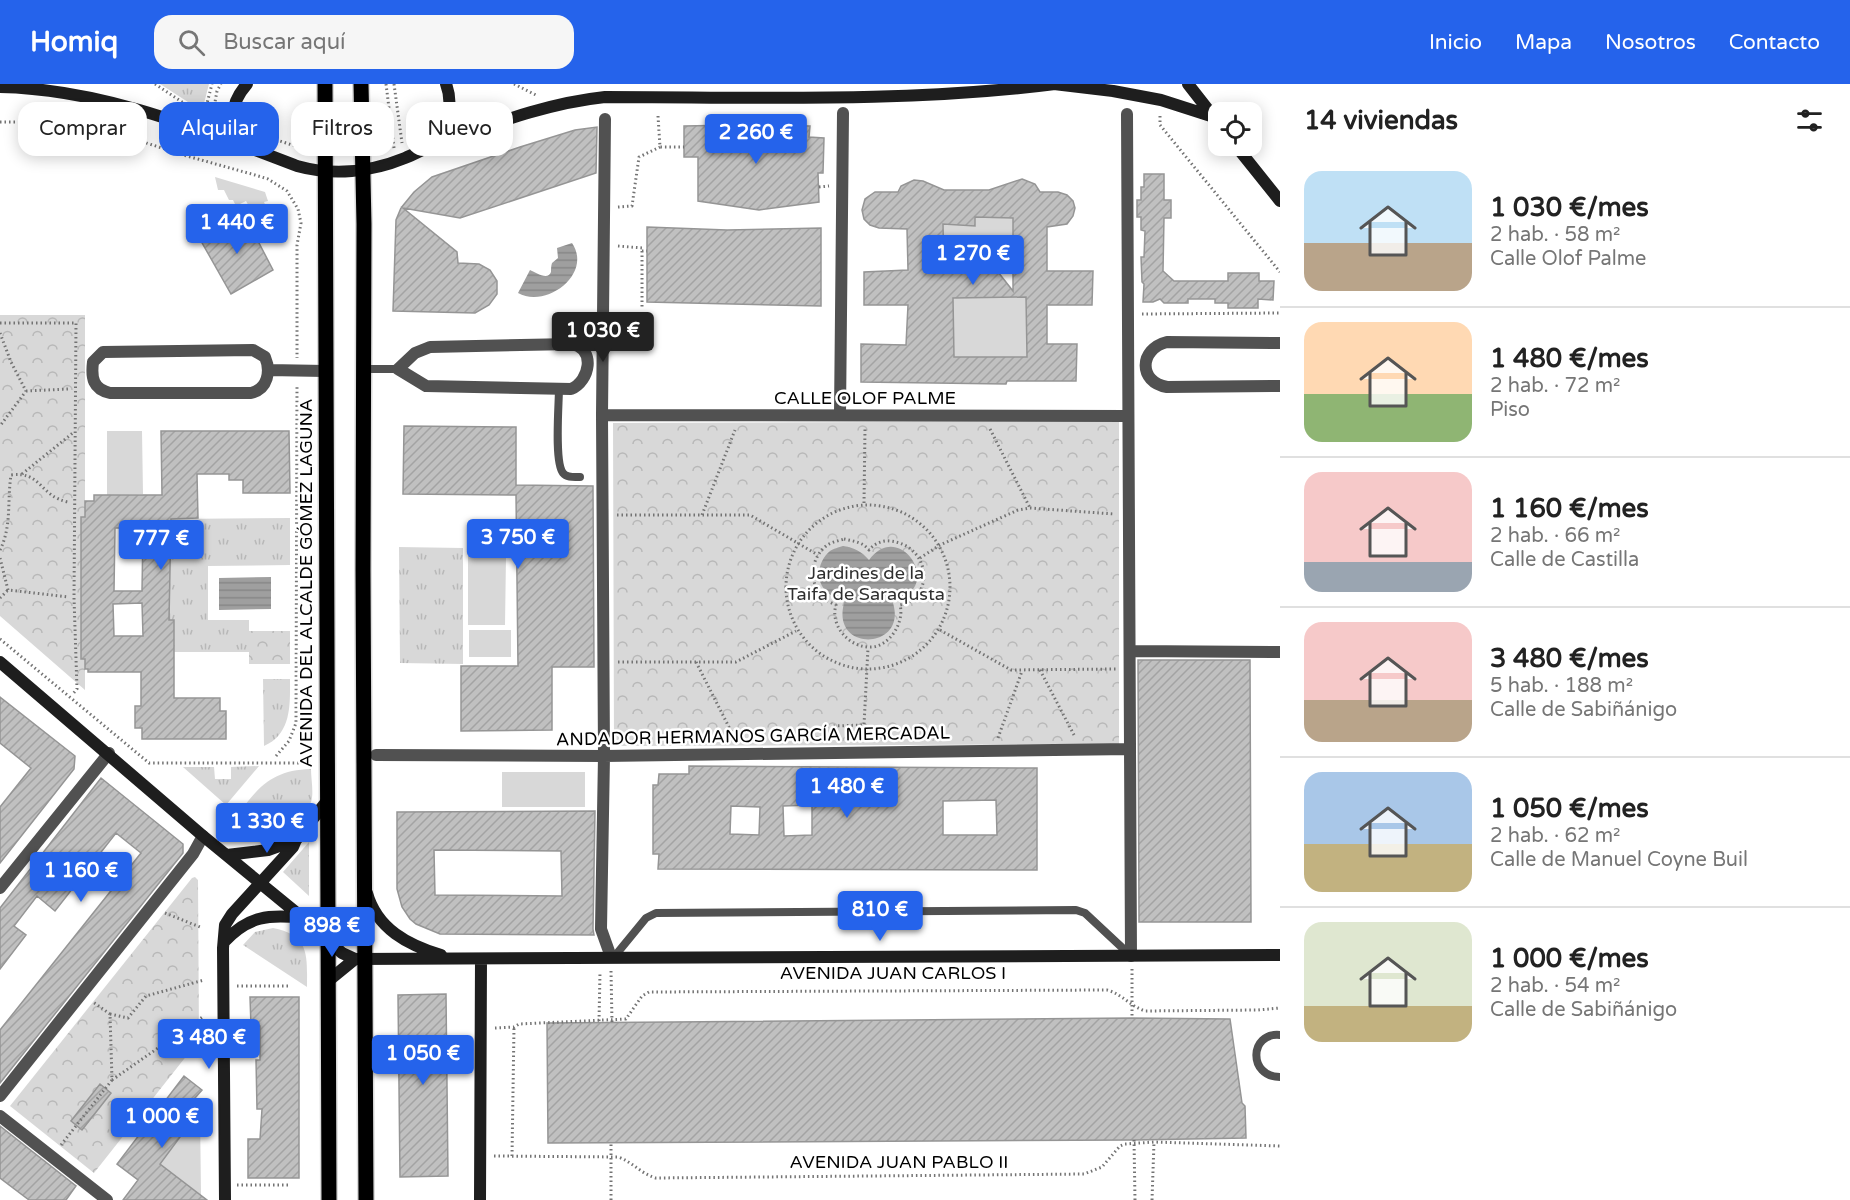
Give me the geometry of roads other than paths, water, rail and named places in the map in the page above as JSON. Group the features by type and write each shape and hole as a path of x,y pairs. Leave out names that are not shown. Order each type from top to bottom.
{"main road":[{"name":"AVENIDA DEL ALCALDE GÓMEZ LAGUNA","path":"325,84 328,1200"},
{"path":"361,84 356,171 364,224 364,881 360,959 366,1200"}],"street":[{"path":"236,102 247,84"},
{"path":"446,84 450,102"},
{"path":"513,118 542,108 605,97 854,97 1003,90 1055,84 1161,100 1208,117"},
{"path":"1188,84 1208,110"},
{"path":"0,87 50,90 110,102 159,118"},
{"path":"840,416 843,113"},
{"path":"1127,114 1131,956"},
{"path":"605,119 602,415 604,756 601,929 608,958"},
{"path":"270,156 297,166 325,172 356,171 408,156"},
{"path":"1244,156 1280,201"},
{"path":"1280,343 1167,342 1153,347 1149,352 1146,367 1149,378 1154,383 1167,387 1280,386"},
{"path":"572,344 579,346 587,356 586,375 577,386 571,389 426,386 398,369 415,353 430,347 572,344"},
{"path":"122,350 253,350 265,357 268,370 266,382 262,388 256,392 239,393 110,393 97,387 92,372 93,362 103,352 122,350"},
{"path":"268,370 325,370"},
{"name":"CALLE OLOF PALME","path":"602,415 1128,416"},
{"path":"1130,651 1280,652"},
{"path":"1,665 109,753 342,953 360,959"},
{"name":"ANDADOR HERMANOS GARCÍA MERCADAL","path":"376,755 604,756 1130,749"},
{"path":"0,888 109,753"},
{"path":"225,1200 224,931 228,918 293,847 327,801"},
{"path":"0,1096 193,854 203,836"},
{"path":"227,855 268,850 296,840"},
{"path":"364,881 373,909 390,931 409,944 454,959"},
{"path":"224,942 238,928 253,920 277,916 304,919"},
{"name":"AVENIDA JUAN CARLOS I","path":"360,959 1280,955"},
{"path":"328,981 360,959"},
{"path":"480,1200 481,959"},
{"path":"0,1116 107,1200"}],"lane":[{"path":"363,369 398,369"},
{"path":"559,388 558,437 561,469 568,477 580,477"},
{"path":"608,958 646,918 656,913 1064,910 1085,913 1131,956"},
{"path":"1280,1035 1268,1036 1262,1041 1256,1054 1259,1067 1263,1072 1280,1077"}],"park label":[{"name":"Jardines de la Taifa de Saraqusta","path":"866,583"}]}
